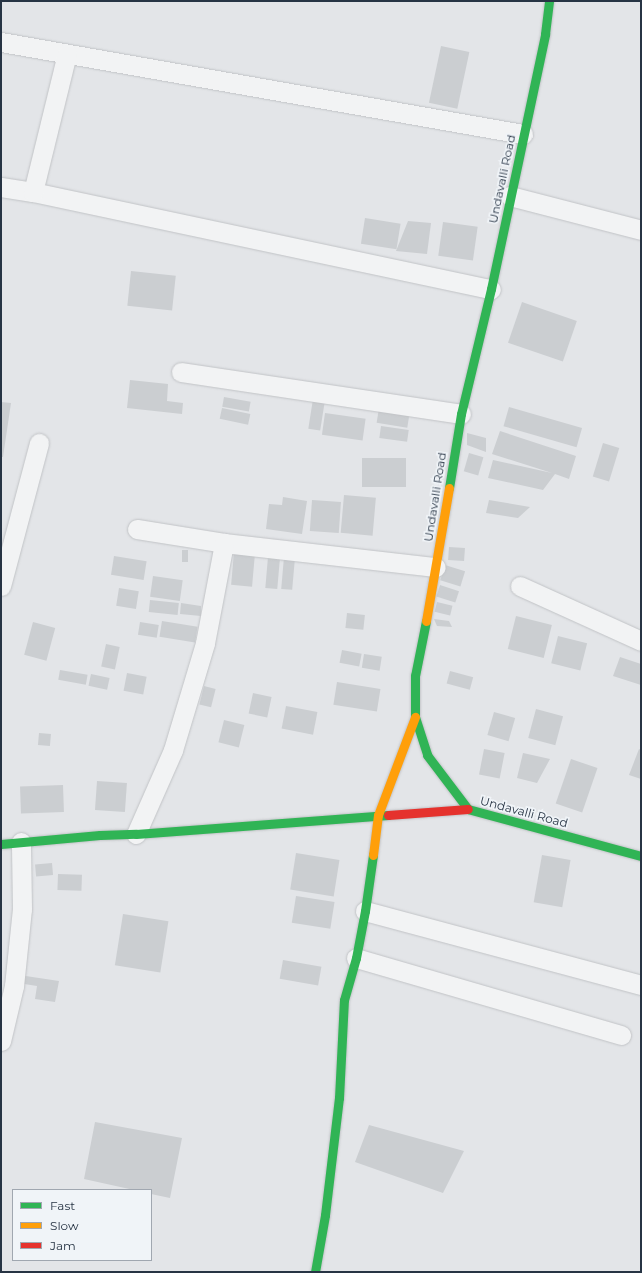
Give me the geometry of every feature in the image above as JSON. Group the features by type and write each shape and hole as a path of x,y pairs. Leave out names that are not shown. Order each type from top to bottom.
{"street":[{"name":"Undavalli Road","path":"549,1 545,34 491,289 461,414 436,567 415,676 415,718 427,755 468,809 641,856"},
{"path":"1,42 523,134"},
{"path":"33,192 67,54"},
{"path":"1,187 33,192 491,289"},
{"path":"510,196 641,230"},
{"path":"181,372 461,414"},
{"path":"1,586 39,443"},
{"path":"138,529 224,544 436,567"},
{"path":"136,834 174,750 205,643 224,544"},
{"path":"520,586 641,641"},
{"path":"315,1272 325,1215 339,1098 344,1000 356,958 365,911 378,815 415,718"},
{"path":"1,844 100,835 136,834 468,809"},
{"path":"1,1041 15,978 22,909 21,842"},
{"path":"365,911 641,985"},
{"path":"356,958 621,1035"}],"building":[{"path":"441,46 469,52 457,109 429,103"},
{"path":"365,218 401,224 396,249 361,244"},
{"path":"408,221 431,223 427,254 396,251"},
{"path":"443,222 478,227 473,261 438,256"},
{"path":"131,271 176,276 172,311 127,306"},
{"path":"522,302 577,321 563,362 508,343"},
{"path":"130,380 168,384 167,401 183,403 182,414 127,408"},
{"path":"224,397 251,402 249,412 222,407"},
{"path":"313,399 325,401 320,431 308,429"},
{"path":"1,402 11,403 3,457 1,457"},
{"path":"509,407 582,428 577,447 503,426"},
{"path":"222,408 250,414 248,425 220,419"},
{"path":"379,408 410,413 407,428 377,423"},
{"path":"325,413 366,419 363,440 322,435"},
{"path":"381,426 409,430 407,442 379,438"},
{"path":"500,431 576,456 569,479 555,474 543,490 488,478 493,460 552,473 492,454"},
{"path":"467,433 486,438 486,452 467,445"},
{"path":"603,443 619,448 609,481 593,476"},
{"path":"469,453 483,457 478,475 464,471"},
{"path":"362,458 406,458 406,487 362,487"},
{"path":"344,495 376,498 373,536 341,533"},
{"path":"283,497 307,501 302,534 266,529 269,504 282,505"},
{"path":"312,500 341,502 339,533 310,531"},
{"path":"489,500 530,507 518,518 486,513"},
{"path":"449,547 465,548 464,561 448,560"},
{"path":"182,550 188,550 188,562 182,562"},
{"path":"234,552 255,554 252,587 231,585"},
{"path":"114,556 147,561 144,580 111,575"},
{"path":"268,557 280,558 277,589 265,588"},
{"path":"284,557 295,558 292,590 281,589"},
{"path":"445,565 465,571 460,586 440,580"},
{"path":"153,576 183,580 180,601 150,597"},
{"path":"440,585 459,591 455,603 436,596"},
{"path":"119,588 139,591 136,609 116,606"},
{"path":"150,600 179,603 178,615 149,612"},
{"path":"437,602 453,606 450,616 435,612"},
{"path":"181,603 201,606 201,616 180,614"},
{"path":"347,613 365,615 363,630 345,628"},
{"path":"516,616 552,625 544,658 508,649"},
{"path":"434,619 449,621 452,627 437,626"},
{"path":"162,621 198,627 195,642 159,637"},
{"path":"33,622 55,628 46,661 24,655"},
{"path":"140,622 159,625 157,638 138,635"},
{"path":"558,636 587,643 580,670 551,663"},
{"path":"106,644 120,647 115,669 101,666"},
{"path":"342,650 362,654 359,667 340,663"},
{"path":"364,654 382,657 380,671 362,668"},
{"path":"620,657 641,664 641,685 613,676"},
{"path":"60,670 88,675 86,685 58,680"},
{"path":"450,671 473,677 470,690 447,684"},
{"path":"127,673 147,677 143,694 124,691"},
{"path":"91,674 110,678 107,690 89,686"},
{"path":"337,682 380,689 377,712 333,705"},
{"path":"204,686 216,689 211,707 199,704"},
{"path":"253,693 272,697 267,717 249,714"},
{"path":"286,706 317,712 313,735 282,729"},
{"path":"536,709 563,716 555,745 528,738"},
{"path":"494,712 515,718 509,741 487,735"},
{"path":"224,720 244,725 239,747 218,742"},
{"path":"39,733 51,734 50,746 38,745"},
{"path":"484,749 505,753 500,779 479,775"},
{"path":"639,749 641,750 641,779 629,775"},
{"path":"523,753 550,759 537,783 517,778"},
{"path":"571,759 597,768 582,813 556,803"},
{"path":"97,781 127,783 125,812 95,810"},
{"path":"63,785 64,812 21,813 20,787"},
{"path":"296,853 339,860 334,896 290,890"},
{"path":"542,855 571,860 562,907 534,902"},
{"path":"52,863 53,875 36,876 35,864"},
{"path":"58,874 82,875 81,891 57,890"},
{"path":"296,896 335,902 330,929 292,923"},
{"path":"123,914 168,921 160,973 115,965"},
{"path":"283,960 321,967 318,985 280,979"},
{"path":"19,975 59,981 55,1002 35,999 37,986 18,983"},
{"path":"95,1122 182,1138 170,1198 152,1194 152,1189 129,1189 84,1179"},
{"path":"369,1125 464,1151 443,1193 355,1162"}],"traffic: fast":[{"path":"449,488 461,414 491,289 545,34 549,1"},
{"path":"426,621 415,676 415,717 427,755 468,809 641,856"},
{"path":"1,844 100,835 136,834 388,815"},
{"path":"315,1272 325,1215 339,1098 344,1000 356,958 365,911 373,855"}],"traffic: slow":[{"path":"426,621 449,488"},
{"path":"373,855 378,815 415,717"}],"traffic: jam":[{"path":"388,815 468,809"}]}
